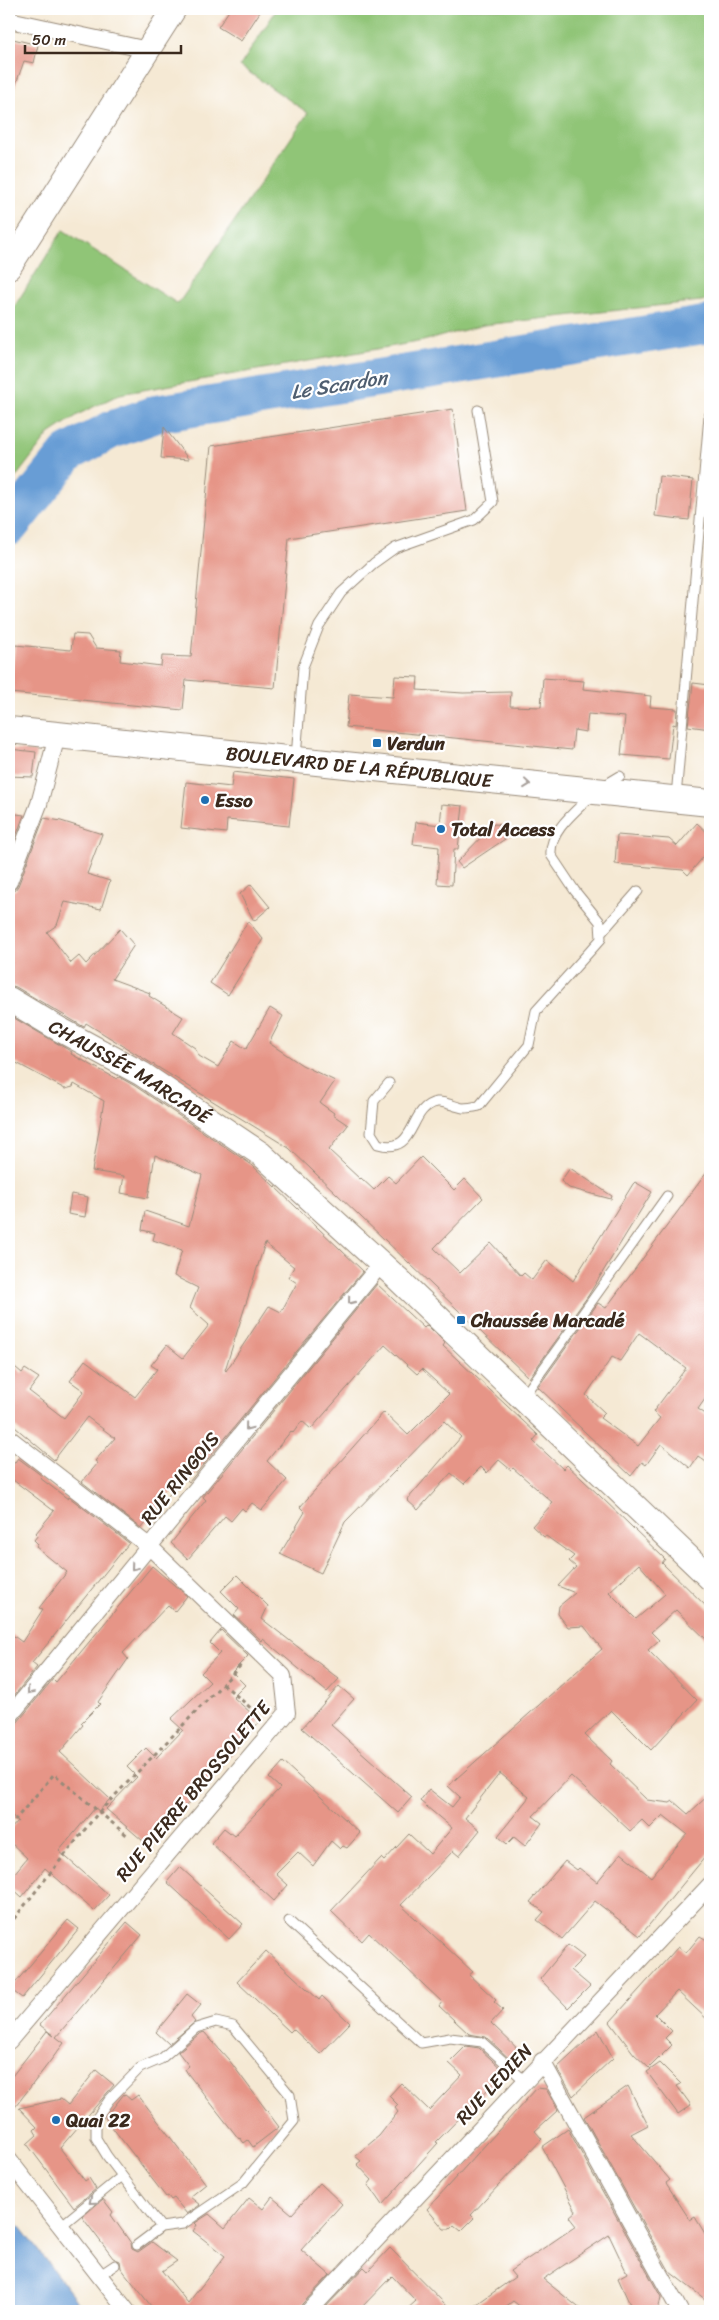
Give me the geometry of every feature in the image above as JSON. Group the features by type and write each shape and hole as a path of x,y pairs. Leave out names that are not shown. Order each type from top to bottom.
{"main road":[{"name":"BOULEVARD DE LA RÉPUBLIQUE","path":"9,714 596,791 677,790 710,785"},
{"name":"BOULEVARD DE LA RÉPUBLIQUE","path":"9,730 57,736 620,776 677,790 710,803"}],"street":[{"path":"9,267 174,9"},
{"path":"9,20 148,50"},
{"path":"9,882 39,804 57,736"},
{"name":"CHAUSSÉE MARCADÉ","path":"9,999 59,1029 142,1074 260,1154 381,1264 710,1578"},
{"name":"RUE RINGOIS","path":"9,1717 150,1548 381,1264"},
{"name":"RUE PIERRE BROSSOLETTE","path":"9,1438 150,1548 283,1676 287,1713 9,2041"},
{"name":"RUE LEDIEN","path":"309,2311 710,1884"},
{"path":"542,2061 680,2311"},
{"path":"9,2160 127,2311"}],"lane":[{"path":"297,753 303,667 319,626 341,592 374,563 395,548 474,520 493,502 478,410"},
{"path":"677,790 709,416"},
{"path":"389,1083 374,1101 371,1133 378,1144 390,1148 401,1144 424,1108 438,1102 465,1108 479,1106 529,1045 536,1012 601,939 602,932 600,922 575,891 551,854 550,847 568,819 596,791 620,776"},
{"path":"602,932 638,890"},
{"path":"522,1398 667,1196"},
{"path":"289,1921 421,2043 450,2038 482,2042 525,2081"},
{"path":"136,2245 161,2227 183,2224 243,2183 294,2121 290,2095 233,2026 216,2022 196,2028 161,2059 140,2068 109,2100 96,2119 96,2138 161,2227"},
{"path":"62,2226 122,2176"},
{"path":"100,2276 115,2265"}],"path":[{"path":"9,1925 98,1813 255,1650"},
{"path":"222,1684 274,1728"},
{"path":"9,1827 54,1774 98,1813 129,1837"}],"green space":[{"path":"277,9 710,9 710,300 484,325 423,341 120,394 81,413 49,434 9,486 9,315 63,230 178,304 308,113 240,66"}],"water":[{"path":"9,2213 85,2311 9,2311"}],"building":[{"path":"230,9 262,9 241,41 218,27"},
{"path":"9,38 38,45 34,63 24,61 11,98 9,98"},
{"path":"453,409 467,511 289,538 275,688 186,680 183,710 10,693 15,645 71,650 73,634 88,635 96,648 121,650 120,661 161,666 162,656 191,657 211,446"},
{"path":"164,427 189,460 161,458"},
{"path":"659,476 693,480 689,520 655,516"},
{"path":"395,676 418,677 417,690 463,693 511,692 510,706 541,707 543,678 584,681 583,689 651,696 650,707 677,709 676,725 673,724 669,759 621,755 625,717 588,714 586,732 574,730 572,750 346,727 349,694 393,697"},
{"path":"693,683 710,685 710,729 688,726"},
{"path":"9,749 36,752 33,777 9,776"},
{"path":"233,772 294,779 289,826 227,820 226,833 181,828 186,782 231,787"},
{"path":"442,804 463,806 458,849 454,849 452,885 437,884 439,847 413,844 416,822 440,825"},
{"path":"9,813 24,815 9,855"},
{"path":"44,818 61,821 102,834 87,874 110,881 101,909 65,902 57,925 47,932 71,963 79,956 86,964 120,929 134,945 112,979 150,993 149,996 183,1017 173,1033 195,1048 199,1056 218,1067 234,1041 246,1049 270,1008 283,1016 269,1043 302,1065 335,1081 320,1103 348,1125 329,1150 360,1179 374,1190 388,1176 396,1183 421,1157 454,1190 465,1179 483,1198 434,1248 460,1273 491,1243 521,1276 524,1273 532,1280 547,1260 573,1281 633,1184 635,1182 652,1192 588,1296 529,1378 289,1148 86,1023 84,1027 16,987 9,985 9,892 15,890 18,886"},
{"path":"697,823 710,835 710,849 688,875 683,870 615,864 617,835 669,839 677,846"},
{"path":"494,824 505,825 511,835 462,868 457,862"},
{"path":"251,884 270,907 254,921 240,894"},
{"path":"248,921 263,939 228,995 210,983"},
{"path":"9,1015 72,1052 71,1054 117,1079 119,1077 135,1086 252,1165 363,1271 189,1482 184,1477 141,1528 82,1482 98,1463 95,1461 115,1438 87,1417 54,1460 9,1422 9,1362 22,1373 25,1369 39,1378 29,1391 64,1418 84,1391 70,1381 85,1360 135,1397 157,1369 151,1365 167,1345 183,1358 209,1325 190,1308 198,1288 174,1276 182,1250 153,1240 155,1233 142,1230 145,1211 189,1226 202,1175 155,1155 148,1198 121,1193 124,1176 92,1171 104,1101 74,1084 73,1087 65,1089 9,1059","holes":["265,1243 294,1267 288,1277 297,1283 281,1312 269,1306 226,1371"]},
{"path":"570,1168 612,1196 611,1199 569,1188 561,1181"},
{"path":"710,1168 710,1392 698,1409 710,1417 710,1465 698,1456 690,1468 661,1444 646,1465 642,1462 631,1476 538,1387 598,1303 606,1308","holes":["639,1333 686,1368 653,1412 660,1418 638,1446 600,1418 605,1413 586,1395 612,1357 620,1361"]},
{"path":"71,1194 88,1197 85,1217 68,1214"},
{"path":"377,1284 424,1328 427,1325 445,1343 443,1346 538,1435 533,1441 563,1469 567,1465 599,1495 665,1559 662,1563 710,1610 710,1643 676,1610 651,1632 659,1640 648,1650 697,1700 651,1750 611,1710 585,1735 612,1761 610,1764 647,1800 670,1803 673,1801 688,1814 710,1794 710,1851 640,1936 595,1901 562,1939 537,1920 544,1912 530,1902 565,1861 577,1870 579,1868 597,1882 621,1853 651,1877 687,1834 663,1815 650,1828 642,1820 630,1831 571,1776 533,1816 542,1823 525,1846 514,1837 507,1844 498,1836 529,1797 500,1773 465,1818 480,1830 459,1856 453,1851 401,1905 473,1972 469,1975 496,2000 494,2002 503,2010 491,2023 523,2054 514,2063 486,2037 469,2034 439,2006 442,2002 369,1933 362,1941 331,1911 381,1858 384,1861 409,1834 430,1854 452,1828 420,1801 429,1789 452,1807 460,1797 448,1786 602,1649 584,1626 568,1627 558,1614 559,1606 575,1593 558,1586 576,1567 569,1561 574,1556 546,1536 544,1537 532,1526 553,1503 513,1468 511,1470 499,1460 487,1473 481,1467 464,1484 451,1473 418,1510 407,1500 461,1437 444,1421 345,1522 321,1573 280,1554 305,1512 300,1507 384,1412 408,1435 449,1394 422,1369 417,1374 385,1345 311,1429 302,1421 293,1433 291,1431 267,1461 287,1480 262,1510 252,1503 245,1511 242,1508 231,1521 225,1516 188,1559 171,1543 206,1500 203,1497","holes":["639,1564 665,1594 636,1619 609,1592"]},
{"path":"18,1458 42,1476 40,1478 68,1499 69,1497 129,1543 32,1663 37,1667 9,1702 9,1648 11,1634 22,1642 43,1609 39,1608 67,1572 36,1547 38,1544 34,1540 38,1535 36,1533 54,1511 9,1477 9,1470"},
{"path":"152,1566 187,1596 175,1611 168,1605 123,1653 128,1659 98,1702 100,1704 81,1723 83,1725 60,1752 110,1799 99,1811 95,1808 59,1851 109,1895 94,1911 45,1868 22,1897 9,1885 9,1880 27,1858 9,1841 9,1831 18,1821 9,1813 9,1727 17,1723 53,1679 56,1682"},
{"path":"237,1575 268,1606 262,1619 339,1679 327,1692 263,1639 262,1641 234,1615 239,1609 221,1591"},
{"path":"221,1630 248,1656 232,1672 245,1685 233,1697 260,1721 150,1847 106,1809 137,1777 127,1767 146,1748 156,1758 183,1730 171,1719 210,1682 201,1673 220,1653 210,1643"},
{"path":"339,1686 354,1699 331,1725 412,1797 398,1813 302,1728"},
{"path":"283,1762 360,1833 347,1848 343,1846 340,1849 331,1841 313,1866 298,1852 276,1874 288,1885 274,1901 211,1843 224,1828 234,1836 280,1788 269,1778"},
{"path":"180,1867 243,1924 229,1939 167,1882"},
{"path":"68,1920 79,1929 22,1998 10,1989"},
{"path":"127,1922 142,1935 56,2037 64,2043 9,2115 9,2080 47,2031 54,2036 40,2025"},
{"path":"700,1936 710,1942 710,2022 677,1991 655,2014 672,2031 665,2038 672,2045 649,2068 634,2054 610,2022 678,1947 686,1953"},
{"path":"568,1945 584,1957 571,1970 590,1986 568,2008 540,1979"},
{"path":"266,1951 319,2000 322,1996 350,2023 320,2054 293,2029 290,2032 237,1982"},
{"path":"187,1994 201,2005 191,2017 195,2022 169,2044 156,2032"},
{"path":"598,2030 613,2058 573,2096 557,2068"},
{"path":"204,2032 229,2060 279,2127 253,2147 248,2140 244,2143 239,2139 185,2069 189,2066 178,2052"},
{"path":"466,2046 479,2048 505,2072 436,2142 438,2143 382,2205 368,2185 372,2180 357,2164 361,2161 355,2156 379,2136 398,2112 395,2108 398,2105 389,2096 401,2083 429,2110 462,2075 449,2063"},
{"path":"660,2063 681,2084 677,2086 691,2105 678,2114 647,2072"},
{"path":"96,2070 114,2085 60,2148 85,2181 89,2178 96,2189 74,2207 27,2144 37,2135 34,2130 37,2127 19,2108 61,2099 68,2105"},
{"path":"628,2086 648,2125 631,2134 670,2180 666,2183 690,2220 695,2217 710,2242 710,2303 670,2272 584,2117"},
{"path":"537,2088 546,2089 558,2110 535,2131 542,2139 471,2215 474,2218 461,2231 454,2225 450,2229 444,2229 427,2209"},
{"path":"124,2094 131,2100 138,2095 206,2184 190,2197 200,2205 187,2214 174,2198 171,2200 168,2196 166,2197 105,2118"},
{"path":"568,2129 661,2297 658,2311 633,2311 618,2278 627,2273 609,2235 543,2279 583,2311 526,2311 513,2301 500,2311 467,2311 515,2277 510,2271 576,2226 569,2217 576,2211 542,2147"},
{"path":"320,2183 342,2204 301,2250 330,2275 302,2304 299,2311 155,2311 121,2268 120,2261 113,2258 82,2217 103,2199 113,2212 111,2215 131,2243 132,2249 138,2252 152,2242 177,2261 162,2271 188,2303 225,2256 193,2231 197,2225 195,2223 209,2214 225,2228 249,2198 263,2209 272,2197 292,2214"},
{"path":"390,2248 452,2311 405,2311 416,2301 392,2276 358,2311 322,2311 364,2267 368,2271"}],"waterway":[{"name":"Le Scardon","path":"9,527 68,453 111,430 156,414 710,324"}],"place":[{"name":"Verdun","path":"377,743"},
{"name":"Esso","path":"205,800"},
{"name":"Total Access","path":"441,829"},
{"name":"Chaussée Marcadé","path":"461,1320"},
{"name":"Quai 22","path":"56,2120"}]}
